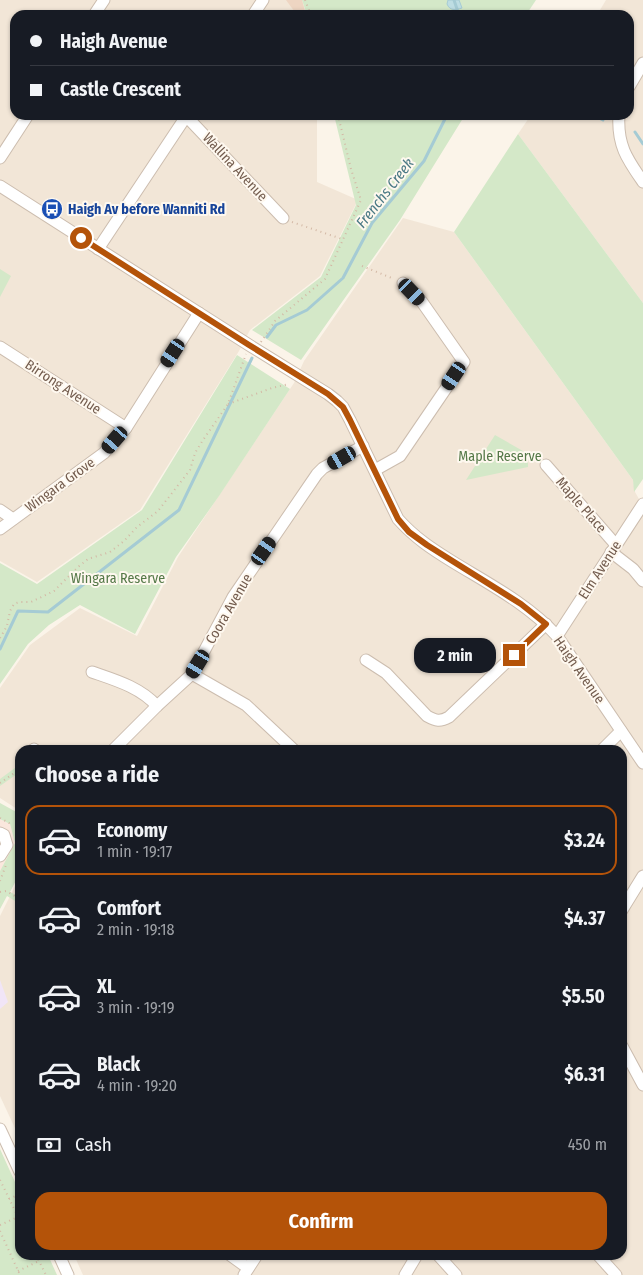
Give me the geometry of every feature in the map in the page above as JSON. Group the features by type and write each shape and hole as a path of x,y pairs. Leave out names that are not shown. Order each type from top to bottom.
{"street":[{"path":"634,78 643,63"},
{"path":"0,158 25,120"},
{"path":"98,249 184,120"},
{"name":"Wallina Avenue","path":"191,120 283,218"},
{"path":"620,120 620,138 626,158 643,182"},
{"name":"Haigh Avenue","path":"0,186 252,347 317,386 337,401 343,407 398,519 409,532 427,545 521,604 546,624 557,636 643,763"},
{"path":"375,470 400,456 464,362 422,302 403,283"},
{"name":"Wingara Grove","path":"0,529 104,453 126,428 199,312"},
{"name":"Birrong Avenue","path":"0,347 126,428"},
{"name":"Coora Avenue","path":"118,745 192,674 234,596 317,474 323,468 363,446"},
{"name":"Maple Place","path":"546,464 613,548 643,581"},
{"name":"Elm Avenue","path":"557,636 643,504"},
{"path":"0,510 13,519"},
{"path":"366,660 386,673 427,716 434,720 443,720 450,717 546,624"},
{"path":"92,672 124,683 151,699 157,706"},
{"path":"192,674 246,705 289,745"},
{"path":"607,745 621,731"},
{"path":"0,833 4,835 7,844 0,856"},
{"path":"627,902 643,876"},
{"path":"627,1056 643,1086"},
{"path":"0,1130 15,1162"},
{"path":"61,1260 68,1275"},
{"path":"235,1260 246,1271 254,1260"},
{"path":"405,1275 414,1260"},
{"path":"442,1260 456,1275"},
{"path":"602,1260 616,1275"}],"path":[{"path":"0,638 7,626 10,611 14,604 31,602 54,591 88,559 110,552 124,541 136,527 158,511 190,470 195,453 228,404 252,347 275,321 325,279 361,200 339,120"},
{"path":"283,218 343,240"},
{"path":"362,266 403,283"},
{"path":"228,404 289,384"},
{"path":"0,783 15,772"},
{"path":"0,892 6,891 15,896"},
{"path":"0,1180 15,1210"},
{"path":"0,1194 6,1192"},
{"path":"9,1199 15,1196"},
{"path":"0,1225 15,1218"},
{"path":"0,1232 20,1275"},
{"path":"18,1271 39,1261 46,1275"}],"shaded area":[{"path":"0,0 302,0 305,10 10,10 10,120 317,120 317,182 358,200 320,276 250,330 239,351 140,510 37,582 0,561"},
{"path":"606,0 643,0 643,303 518,134 528,120 634,120 634,10 600,10"},
{"path":"403,218 454,232 633,480 635,492 643,506 643,1275 83,1275 76,1260 627,1260 627,745 15,745 15,808 0,798 0,688 30,645 80,608 137,636 178,557 294,383 304,361"},
{"path":"0,819 10,824 15,843 0,871"},
{"path":"15,886 15,1128 0,1096 0,916"},
{"path":"0,980 8,1002 0,1009"}],"green space":[{"path":"302,0 536,0 529,10 305,10"},
{"path":"335,120 462,120 400,220 301,360 252,330 321,277 356,205"},
{"path":"518,134 643,303 643,479 634,492 633,480 454,232"},
{"path":"0,269 11,276 0,297"},
{"name":"Wingara Reserve","path":"237,355 290,389 176,557 135,634 80,605 49,625 28,644 0,684 0,563 37,584 142,510"},
{"name":"Maple Reserve","path":"495,435 530,455 528,467 466,480"},
{"path":"15,768 15,776 0,786 0,779"},
{"path":"0,803 15,811 15,843 10,824 0,819"},
{"path":"15,843 15,882 10,892 15,894 15,901 7,896 0,909 0,871"},
{"path":"0,1149 15,1182 15,1260 50,1260 57,1275 0,1275"}],"water":[{"path":"448,0 459,0 462,8 451,9 447,4"}],"building":[{"path":"286,0 302,0 305,10 293,10"}],"waterway":[{"name":"Frenchs Creek","path":"454,0 457,10"},
{"name":"Frenchs Creek","path":"267,337 276,325 307,310 343,278 372,223 424,161 444,120"},
{"path":"635,132 643,144"},
{"path":"0,649 18,611 48,612 179,510 252,358"}],"place":[{"name":"Haigh Av before Wanniti Rd","path":"52,209"}],"route":[{"path":"81,238 317,386 337,401 343,407 350,420 398,519 409,532 521,604 546,624 514,655"}]}
